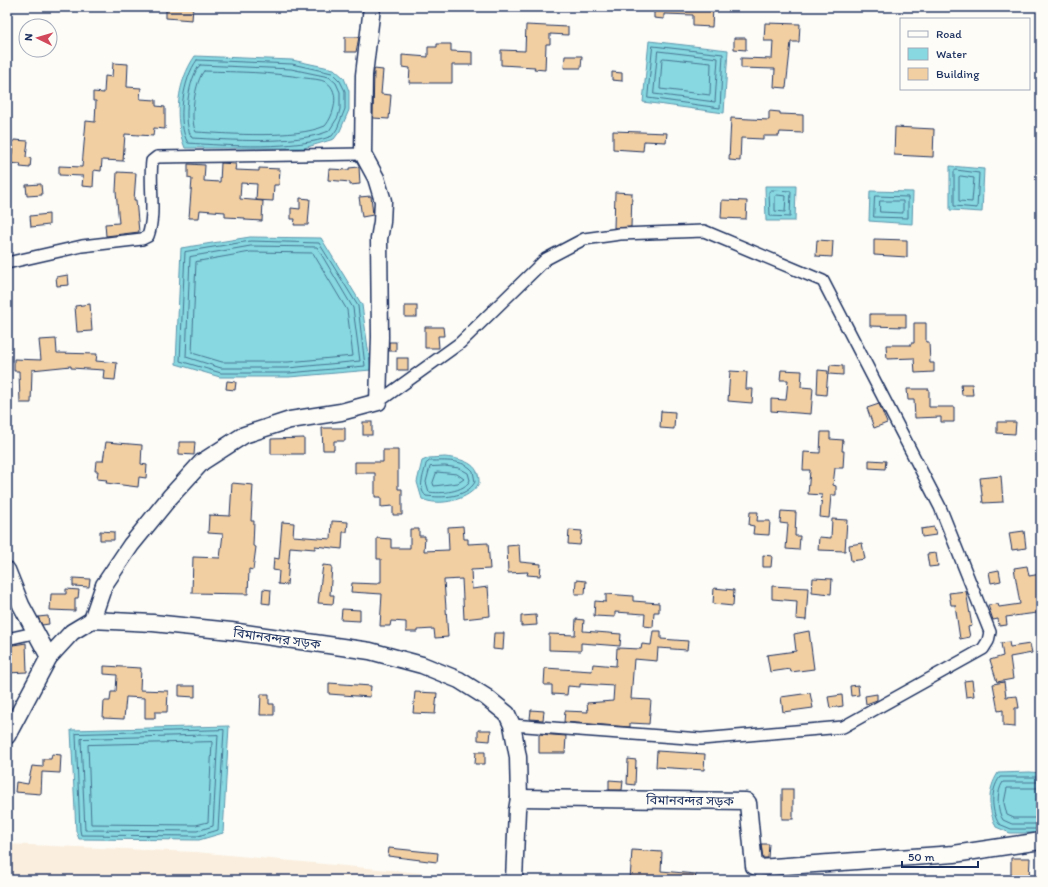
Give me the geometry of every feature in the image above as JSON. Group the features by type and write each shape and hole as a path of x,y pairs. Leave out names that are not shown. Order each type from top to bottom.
{"main road":[{"path":"7,736 49,657 72,632 92,620 104,585 128,551 170,498 202,462 244,435 290,420 341,412 378,402 380,337 378,239 382,222 382,201 376,178 363,154 364,75 372,7"},
{"path":"7,570 34,632 49,657"},
{"name":"বিমানবন্দর সড়ক","path":"92,620 153,623 231,631 370,651 422,665 459,680 486,697 507,714 512,725 518,757 520,798 517,810 514,880"},
{"name":"বিমানবন্দর সড়ক","path":"520,798 746,801 748,803 754,866 759,868 954,854 1041,841"}],"street":[{"path":"7,263 82,246 142,239 148,236 151,226 152,161 157,157 363,154"},
{"path":"378,402 460,343 546,259 559,252 584,239 620,234 704,231 823,281 940,507 990,632 988,641 982,649 843,727 701,738 512,725"},
{"path":"7,639 34,632"}],"shaded area":[{"path":"7,844 196,852 496,880 7,880"}],"water":[{"path":"649,41 728,50 724,113 643,102"},
{"path":"195,56 292,60 334,69 344,78 349,91 349,110 340,131 334,139 304,148 185,148 179,125 179,100 184,77"},
{"path":"950,166 984,169 982,212 950,210"},
{"path":"765,186 796,186 795,221 766,221"},
{"path":"870,191 913,192 912,224 869,221"},
{"path":"250,237 321,238 362,305 371,370 289,377 220,377 176,364 181,248"},
{"path":"445,457 458,459 469,463 479,476 479,483 469,494 454,500 437,502 422,499 417,482 422,461 429,458"},
{"path":"229,726 223,833 199,840 79,839 76,831 71,730"},
{"path":"998,773 1041,773 1041,833 1010,833 996,827 990,806 990,793 994,779"}],"building":[{"path":"166,7 193,7 192,20 166,18"},
{"path":"654,7 713,7 712,27 693,26 693,15 664,14 664,19 654,18"},
{"path":"765,23 800,24 799,42 791,42 786,88 774,87 775,69 741,68 741,58 772,59 773,41 764,41"},
{"path":"526,25 568,27 568,35 550,34 550,44 546,44 545,70 534,69 535,67 501,65 501,50 525,51"},
{"path":"345,37 359,37 356,52 345,52"},
{"path":"734,38 746,38 746,50 734,49"},
{"path":"437,44 451,44 451,51 472,52 472,65 452,65 452,83 409,83 410,68 402,67 402,55 428,57 428,47 437,47"},
{"path":"565,56 582,56 581,68 564,68"},
{"path":"113,63 128,64 127,87 141,88 140,99 156,100 156,106 165,107 165,129 154,128 153,136 125,134 123,161 102,160 101,171 94,170 93,187 82,186 83,176 59,175 59,166 82,167 86,121 95,122 96,101 93,101 93,92 104,93 105,76 112,77"},
{"path":"374,69 383,70 381,94 391,95 389,119 373,118"},
{"path":"612,72 622,73 622,81 612,80"},
{"path":"769,111 780,112 780,114 803,115 803,133 780,132 779,136 763,136 763,139 741,138 740,161 729,160 731,118 769,120"},
{"path":"895,127 934,129 933,157 894,155"},
{"path":"613,131 667,133 666,142 644,141 643,151 613,149"},
{"path":"14,140 28,141 26,157 31,158 30,168 20,167 21,164 7,163 7,154 12,154"},
{"path":"221,163 236,164 235,170 259,171 259,168 280,169 279,185 274,185 273,201 256,200 257,184 241,183 240,199 263,201 262,221 225,217 225,212 200,210 199,218 189,218 192,179 188,178 188,164 205,165 204,181 220,182"},
{"path":"359,167 360,184 350,185 350,182 328,180 329,169 349,170 349,168"},
{"path":"117,172 136,173 134,200 136,200 139,232 106,236 105,224 119,223 116,191"},
{"path":"41,184 42,195 27,196 26,185"},
{"path":"615,192 632,193 631,227 614,228"},
{"path":"371,196 373,215 362,217 359,197"},
{"path":"300,198 310,199 308,225 294,225 295,219 291,219 291,208 300,209"},
{"path":"722,200 747,201 746,219 721,218"},
{"path":"49,214 49,225 31,227 30,216"},
{"path":"874,239 907,240 907,257 874,255"},
{"path":"817,240 833,241 832,257 816,256"},
{"path":"68,275 69,285 57,286 56,277"},
{"path":"90,304 92,331 77,332 75,306"},
{"path":"405,306 417,306 417,317 405,317"},
{"path":"870,314 906,314 906,327 870,326"},
{"path":"914,323 926,323 926,342 929,342 930,363 934,363 934,372 915,373 914,358 887,359 886,345 911,345 911,343 914,343"},
{"path":"425,327 443,327 444,336 438,336 439,348 425,348"},
{"path":"56,339 57,353 97,354 96,361 117,363 115,380 103,379 104,370 71,368 71,366 32,370 31,403 20,403 19,371 14,371 14,359 41,360 39,340"},
{"path":"389,342 396,342 396,351 389,351"},
{"path":"397,358 408,358 408,370 397,370"},
{"path":"830,365 843,366 843,375 829,374"},
{"path":"781,370 802,371 801,387 813,388 811,414 771,411 771,399 786,400 788,380 780,380"},
{"path":"818,370 828,371 826,395 817,394"},
{"path":"730,371 747,372 746,389 753,389 752,403 728,401"},
{"path":"227,381 236,382 235,390 226,389"},
{"path":"961,384 972,384 973,395 962,395"},
{"path":"907,389 929,389 929,407 954,407 954,422 941,422 941,417 915,418 914,400 908,400"},
{"path":"879,404 887,423 874,428 867,408"},
{"path":"661,411 675,412 674,429 660,428"},
{"path":"363,422 372,422 372,435 363,435"},
{"path":"997,422 1016,422 1015,434 997,433"},
{"path":"322,428 345,428 345,441 334,441 334,450 323,450"},
{"path":"821,432 830,432 830,439 843,440 843,468 835,468 833,485 836,486 836,495 831,495 829,518 820,517 822,495 808,494 810,470 803,470 804,452 820,453"},
{"path":"304,438 304,454 271,454 271,439"},
{"path":"106,442 142,445 141,464 147,465 146,478 139,477 138,487 106,483 107,480 97,479 98,471 95,471 96,461 103,461"},
{"path":"179,442 195,442 194,455 179,454"},
{"path":"383,450 398,450 398,489 402,489 402,515 393,515 393,506 381,507 381,497 375,497 375,473 355,473 355,462 383,462"},
{"path":"869,460 886,461 885,469 869,468"},
{"path":"1001,476 1003,502 983,503 980,478"},
{"path":"232,483 253,485 251,521 254,521 253,546 256,547 253,570 249,569 248,594 192,593 193,557 220,558 223,534 208,533 209,515 230,516"},
{"path":"781,511 796,512 795,536 800,536 799,550 786,549 788,524 780,523"},
{"path":"750,512 758,512 757,521 770,521 769,535 753,534 754,526 749,525"},
{"path":"832,519 847,520 845,551 818,550 819,537 831,538"},
{"path":"332,521 348,522 347,532 343,532 342,549 315,546 315,549 290,547 287,585 278,584 279,571 273,570 274,558 279,559 282,522 294,523 293,536 331,539"},
{"path":"463,526 464,539 468,539 468,544 488,543 490,569 471,570 472,589 488,587 490,616 464,619 462,579 444,580 448,637 435,638 434,629 406,632 406,622 391,621 390,626 380,626 382,594 351,592 352,583 378,584 381,582 381,559 377,559 377,538 391,539 391,548 410,548 410,529 419,529 419,536 425,536 424,551 449,550 448,527"},
{"path":"934,527 936,535 922,537 921,529"},
{"path":"569,530 582,531 580,545 568,544"},
{"path":"100,531 114,532 114,540 100,540"},
{"path":"1024,531 1026,548 1012,550 1009,533"},
{"path":"862,543 865,559 851,561 849,545"},
{"path":"519,545 520,562 541,564 540,576 527,575 528,572 508,573 507,546"},
{"path":"936,553 938,566 929,567 927,554"},
{"path":"763,555 772,556 771,567 763,567"},
{"path":"323,565 332,566 330,595 334,595 333,604 318,603"},
{"path":"1027,566 1029,576 1041,574 1041,610 1037,610 1037,613 1006,617 1007,625 999,626 998,619 993,620 988,605 998,604 999,607 1020,604 1014,568"},
{"path":"999,570 1001,581 991,583 989,572"},
{"path":"73,578 90,579 89,587 73,586"},
{"path":"813,578 832,579 831,594 812,592"},
{"path":"576,580 586,581 585,594 575,594"},
{"path":"772,586 808,588 806,620 796,619 797,601 772,599"},
{"path":"714,588 734,590 733,606 713,604"},
{"path":"66,589 79,590 78,598 75,598 75,611 50,610 51,594 66,594"},
{"path":"263,589 271,590 270,604 262,603"},
{"path":"966,591 972,626 968,627 970,637 960,639 955,605 951,605 949,593"},
{"path":"606,594 633,596 633,601 659,603 659,612 654,612 653,627 644,626 645,614 615,612 615,617 594,616 595,601 606,602"},
{"path":"342,609 360,610 360,621 341,620"},
{"path":"536,615 537,625 521,626 521,616"},
{"path":"48,616 49,624 42,625 38,617"},
{"path":"576,619 584,620 583,631 621,634 620,646 581,643 581,651 549,650 549,634 575,635"},
{"path":"653,631 661,631 661,639 688,641 687,650 658,648 657,661 634,659 631,699 651,700 649,724 630,723 630,727 564,722 565,711 588,712 587,703 613,701 614,686 580,684 580,687 568,686 567,695 552,694 552,685 544,685 545,668 592,671 593,664 616,666 617,648 641,649 642,644 651,645"},
{"path":"809,631 814,669 791,672 790,669 770,672 767,655 796,651 794,634"},
{"path":"494,633 504,633 503,650 493,649"},
{"path":"1009,642 1010,647 1030,644 1032,653 1010,657 1013,679 997,682 990,660 1003,656 1001,643"},
{"path":"26,643 27,672 7,673 7,646"},
{"path":"104,666 141,668 140,690 168,691 167,712 155,712 155,718 145,718 145,698 126,697 124,719 103,718 104,701 110,701 111,692 116,692 117,675 104,674"},
{"path":"972,680 974,696 966,697 964,681"},
{"path":"1004,682 1006,697 1017,696 1019,708 1015,708 1015,727 1003,726 1003,710 998,711 993,684"},
{"path":"329,683 371,686 370,697 329,694"},
{"path":"858,685 859,695 851,696 850,686"},
{"path":"179,686 195,686 195,697 179,696"},
{"path":"415,692 437,693 435,714 413,713"},
{"path":"810,693 813,708 783,712 781,697"},
{"path":"261,694 269,694 269,704 274,704 274,715 260,715"},
{"path":"877,694 877,700 866,704 865,696"},
{"path":"842,695 843,706 830,708 828,697"},
{"path":"531,710 544,711 543,720 530,719"},
{"path":"478,730 491,730 490,741 478,740"},
{"path":"539,734 566,736 565,753 539,753"},
{"path":"657,751 705,754 704,770 656,767"},
{"path":"476,752 485,752 485,764 475,764"},
{"path":"52,754 61,755 60,773 42,772 41,794 15,792 16,782 28,784 32,766 43,767 43,759 51,759"},
{"path":"628,759 636,760 635,785 627,784"},
{"path":"609,780 623,781 622,790 609,790"},
{"path":"782,789 793,789 793,819 782,819"},
{"path":"761,844 769,844 768,858 763,858"},
{"path":"389,848 438,853 437,862 388,856"},
{"path":"632,850 662,852 661,871 696,874 695,880 630,880"},
{"path":"1011,858 1030,858 1029,880 1011,880"}]}
